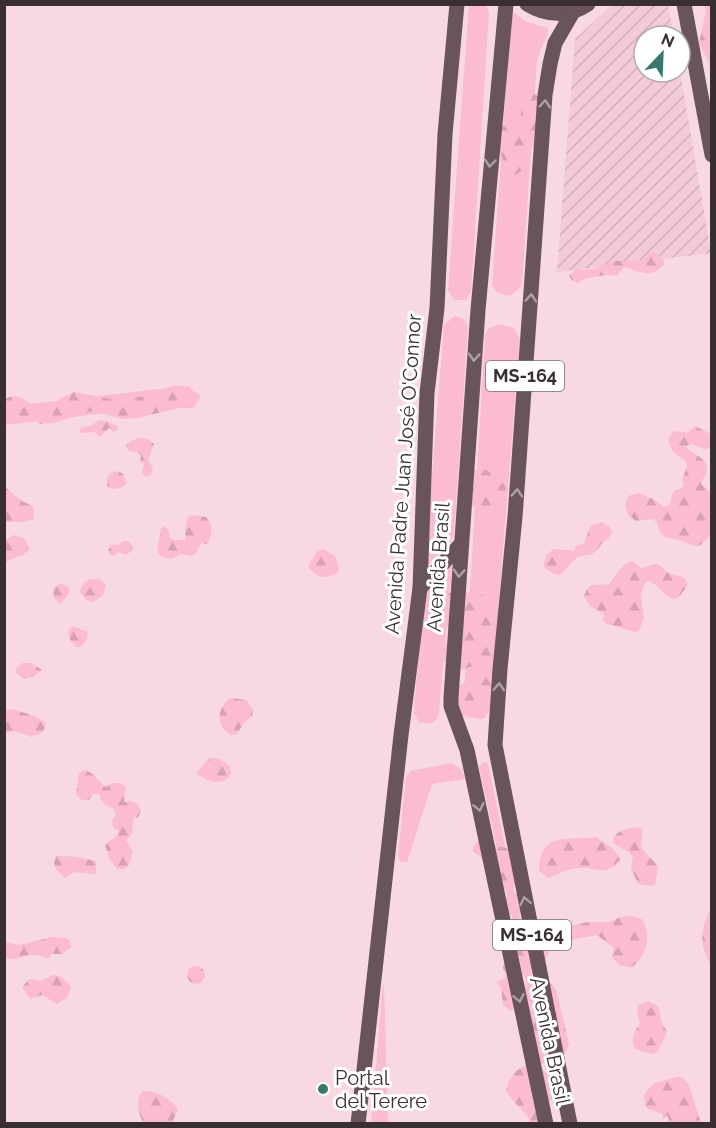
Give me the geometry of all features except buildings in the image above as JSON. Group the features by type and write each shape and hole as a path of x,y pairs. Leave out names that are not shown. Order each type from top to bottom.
{"main road":[{"name":"Avenida Padre Juan José O'Connor","path":"358,1124 400,735 420,588 427,393 437,308 445,134 457,4"},
{"name":"Avenida Brasil","path":"506,4 480,287 451,706 467,750 546,1124"},
{"path":"527,4 536,10 554,14 573,12 588,4"},
{"path":"684,4 711,155"},
{"name":"Avenida Brasil","path":"570,1124 495,745 516,506 546,96 555,43 573,12"},
{"path":"420,588 461,543"}],"shaded area":[{"path":"612,5 668,5 672,24 632,24 632,84 682,84 711,253 557,272 575,39"}],"green space":[{"path":"469,4 486,5 489,14 471,292 465,300 454,300 448,290"},
{"path":"704,5 711,5 711,85 709,63 699,43 706,10"},
{"path":"513,12 527,22 548,28 548,33 537,59 522,284 510,296 498,293 492,286"},
{"path":"526,93 533,93 539,97 540,140 525,154 523,169 515,175 506,169 502,157 493,145 499,127 520,120 521,97"},
{"path":"650,253 656,253 663,259 664,264 655,272 645,273 624,267 617,276 587,278 577,283 569,276 577,268 593,269 614,261 642,260"},
{"path":"455,316 464,319 468,327 454,534 450,542 427,566 425,563 444,325"},
{"path":"498,324 514,328 520,339 490,710 483,719 471,717 463,709 485,335 488,329"},
{"path":"175,385 189,388 201,396 193,408 179,408 137,418 122,419 93,411 53,423 40,424 28,418 5,421 5,399 13,396 36,406 50,407 61,398 74,392 117,400 146,396"},
{"path":"186,386 192,391 189,403 5,425 4,407"},
{"path":"100,420 118,426 118,429 114,432 109,428 100,437 95,432 79,432 81,427 90,426"},
{"path":"695,426 711,434 710,448 705,449 690,444 686,447 707,465 701,484 711,492 712,535 696,546 666,537 653,519 636,521 628,515 625,505 628,496 639,493 664,507 670,505 672,494 684,485 682,480 687,463 672,450 669,437 675,431 687,433"},
{"path":"139,438 148,439 154,444 148,459 153,469 147,477 142,474 144,464 140,461 141,455 129,451 125,446"},
{"path":"478,469 490,472 506,487 502,500 494,507 485,509 475,507 466,503 460,496 458,488 462,479"},
{"path":"118,471 123,474 127,483 121,488 112,489 107,486 107,478 110,473"},
{"path":"5,487 22,501 33,506 34,519 23,522 5,522"},
{"path":"194,515 206,517 210,524 211,534 207,544 201,543 192,556 181,554 171,559 160,556 157,551 161,529 165,526 169,531 169,537 174,540 185,540 188,517"},
{"path":"602,522 610,527 612,532 595,552 578,557 560,574 556,575 544,567 547,554 554,549 574,551 576,546 584,543 591,525"},
{"path":"14,535 25,539 30,550 5,563 5,540"},
{"path":"123,541 128,541 133,545 133,550 126,555 118,552 114,556 109,554 108,550 111,545 118,545"},
{"path":"323,549 335,556 339,567 338,572 325,577 317,575 308,566 317,551"},
{"path":"632,561 641,568 658,564 669,573 684,577 688,585 678,598 673,599 652,582 648,581 644,584 641,595 644,618 639,631 635,632 607,624 603,620 604,614 590,606 584,596 591,586 609,584 622,568"},
{"path":"451,565 439,712 432,723 419,722 414,709 424,597"},
{"path":"100,579 106,585 103,595 93,602 87,601 80,592 84,582"},
{"path":"60,584 66,585 70,590 60,604 54,598 53,589"},
{"path":"478,592 495,605 501,619 494,655 467,668 454,668 441,657 451,632 448,627 439,622 437,614 439,606 449,593"},
{"path":"72,626 88,633 81,647 76,647 70,640 68,632"},
{"path":"22,663 32,663 42,670 33,677 25,679 16,673 17,667"},
{"path":"489,670 494,673 492,702 470,718 455,713 453,689"},
{"path":"230,698 246,700 253,710 252,716 237,734 231,735 220,722 222,707"},
{"path":"12,709 35,716 45,722 42,733 31,737 16,731 5,733 5,710"},
{"path":"210,758 217,758 230,766 231,774 224,781 215,782 196,773"},
{"path":"485,762 488,763 558,1104 555,1107 479,766"},
{"path":"451,763 460,769 465,779 432,784 407,862 400,862 398,856 406,776 411,771"},
{"path":"84,770 91,773 106,787 112,783 121,783 126,788 124,802 131,801 138,804 141,811 138,818 134,817 132,832 126,840 133,852 129,865 124,869 117,869 110,860 105,846 116,837 119,831 113,827 112,820 116,814 113,808 104,804 99,794 93,794 89,800 82,800 76,795 79,774"},
{"path":"637,827 642,829 642,847 658,867 655,885 638,884 631,868 633,857 629,852 614,844 613,838 618,833"},
{"path":"596,837 613,849 621,859 611,868 602,870 577,868 548,878 539,871 544,849 550,844 557,840"},
{"path":"478,841 510,849 517,881 509,890 497,888 486,862 473,851"},
{"path":"56,856 77,857 96,862 96,874 74,872 65,878 56,869 54,863"},
{"path":"518,894 522,911 515,915 502,913 502,898"},
{"path":"711,909 711,965 704,951 702,937"},
{"path":"631,916 642,919 647,932 644,951 632,967 621,966 612,958 614,948 597,935 554,943 541,973 531,969 522,976 526,987 536,982 548,981 556,989 569,1044 565,1054 558,1062 548,1060 539,1066 555,1082 556,1093 542,1111 546,1123 528,1123 530,1120 506,1090 509,1080 516,1071 526,1065 535,1046 529,1008 524,1000 511,1011 503,1005 501,988 496,982 506,978 503,968 505,957 511,948 534,943 553,931 587,922 610,922 620,917"},
{"path":"52,937 65,938 70,941 71,947 62,954 51,954 49,959 36,955 5,958 5,942 19,945"},
{"path":"196,966 202,969 205,975 202,981 196,984 190,981 187,975 190,969"},
{"path":"53,975 64,979 71,988 67,998 57,1004 42,995 30,999 22,987 29,979 41,981"},
{"path":"383,984 388,1123 371,1123"},
{"path":"648,1001 658,1006 667,1032 657,1052 651,1054 635,1049 633,1042 634,1033 640,1024 638,1005"},
{"path":"682,1077 689,1085 701,1123 667,1123 669,1120 667,1115 663,1119 662,1114 646,1108 644,1096 647,1090 655,1083"},
{"path":"143,1091 159,1094 175,1105 178,1109 172,1123 143,1123 138,1102"}],"place":[{"name":"Portal del Terere","path":"323,1089"}]}
